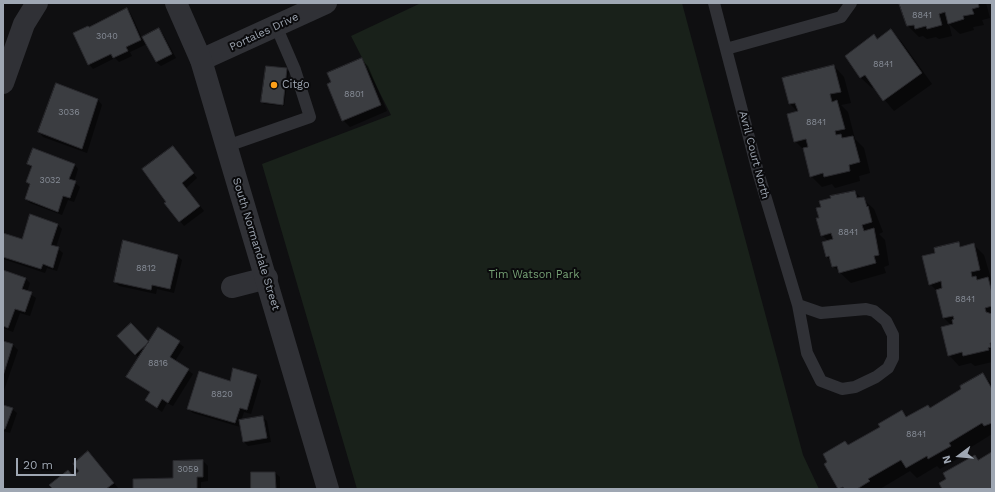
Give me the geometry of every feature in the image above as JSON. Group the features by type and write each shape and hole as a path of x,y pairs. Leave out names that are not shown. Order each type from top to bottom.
{"street":[{"path":"3,83 24,24 37,3"},
{"name":"South Normandale Street","path":"176,3 201,60 267,278 328,489"},
{"name":"Portales Drive","path":"201,60 326,3"},
{"path":"232,288 267,278"}],"lane":[{"name":"Avril Court North","path":"714,3 758,172 798,305 807,353 820,381 842,389 855,387 876,378 888,368 892,358 893,335 886,321 874,311 866,309 821,313 798,305"},
{"path":"726,49 841,17 851,3"},
{"path":"227,146 310,116 295,70 276,26"}],"green space":[{"name":"Tim Watson Park","path":"421,3 682,3 803,455 819,489 357,489 262,164 391,115 351,36"}],"building":[{"path":"899,3 978,3 979,7 972,9 974,14 963,16 964,19 948,24 945,12 939,14 942,25 927,29 926,26 915,29 914,25 907,26"},
{"path":"127,8 141,40 126,47 128,51 113,58 111,54 88,65 73,33 88,26 89,27"},
{"path":"159,28 172,54 156,62 142,37"},
{"path":"891,29 922,73 883,101 865,75 860,78 845,56 874,34 877,39"},
{"path":"362,58 381,105 342,121 327,84 331,82 327,73"},
{"path":"834,65 841,92 830,94 832,102 837,100 845,129 835,131 836,135 841,134 842,138 853,136 860,162 849,165 850,171 824,177 823,173 810,177 803,148 808,147 806,139 794,142 787,114 798,111 795,103 789,104 782,78"},
{"name":"Citgo","path":"266,66 287,68 283,105 261,102"},
{"path":"56,83 98,99 82,149 38,132"},
{"path":"173,146 194,173 182,183 200,206 179,222 164,203 166,202 142,169"},
{"path":"33,148 75,164 69,179 76,181 70,198 63,196 58,212 25,199 30,184 26,182 32,166 27,164"},
{"path":"855,191 857,198 864,197 867,207 868,206 872,222 862,225 864,231 874,228 879,255 874,256 876,263 839,273 837,266 832,267 829,256 826,257 822,242 833,239 831,233 821,236 816,218 819,218 816,208 821,207 819,201 831,198 830,196"},
{"path":"30,214 58,224 51,245 59,247 53,268 43,264 41,269 3,257 3,233 22,239"},
{"path":"123,240 178,255 170,289 152,285 151,290 114,282"},
{"path":"959,242 960,247 974,243 980,270 971,272 972,277 976,276 977,280 988,277 992,293 992,306 985,308 986,312 992,314 992,343 990,343 991,347 988,348 989,350 963,356 962,352 948,356 941,327 953,324 952,320 954,319 953,316 943,318 936,290 942,288 941,281 929,285 922,256 935,253 934,248"},
{"path":"3,270 26,278 22,289 32,292 25,312 15,309 8,328 3,326"},
{"path":"131,323 149,342 135,355 117,336"},
{"path":"158,327 180,341 170,357 189,369 168,403 162,399 157,408 145,400 150,392 126,377"},
{"path":"3,341 13,344 3,376"},
{"path":"233,368 257,375 247,410 240,408 235,423 187,409 199,371 230,381"},
{"path":"983,373 992,389 992,423 984,426 982,423 949,443 951,446 928,459 927,456 906,468 901,460 868,479 870,481 857,489 844,489 843,487 838,489 824,464 827,462 823,454 845,441 848,445 880,427 878,424 902,410 906,417 928,405 930,408 961,389 960,386"},
{"path":"3,405 13,408 5,429 3,429"},
{"path":"263,416 267,438 243,442 239,420"},
{"path":"88,451 114,483 106,489 53,489 49,485 68,470 73,476 79,471 73,464"},
{"path":"992,452 992,489 942,489 939,483 946,479 943,473 975,455 978,460"},
{"path":"203,460 203,477 197,477 197,489 133,489 133,479 173,478 173,461"},
{"path":"251,472 275,472 276,489 251,489"}],"place":[{"name":"Citgo","path":"274,85"}]}
